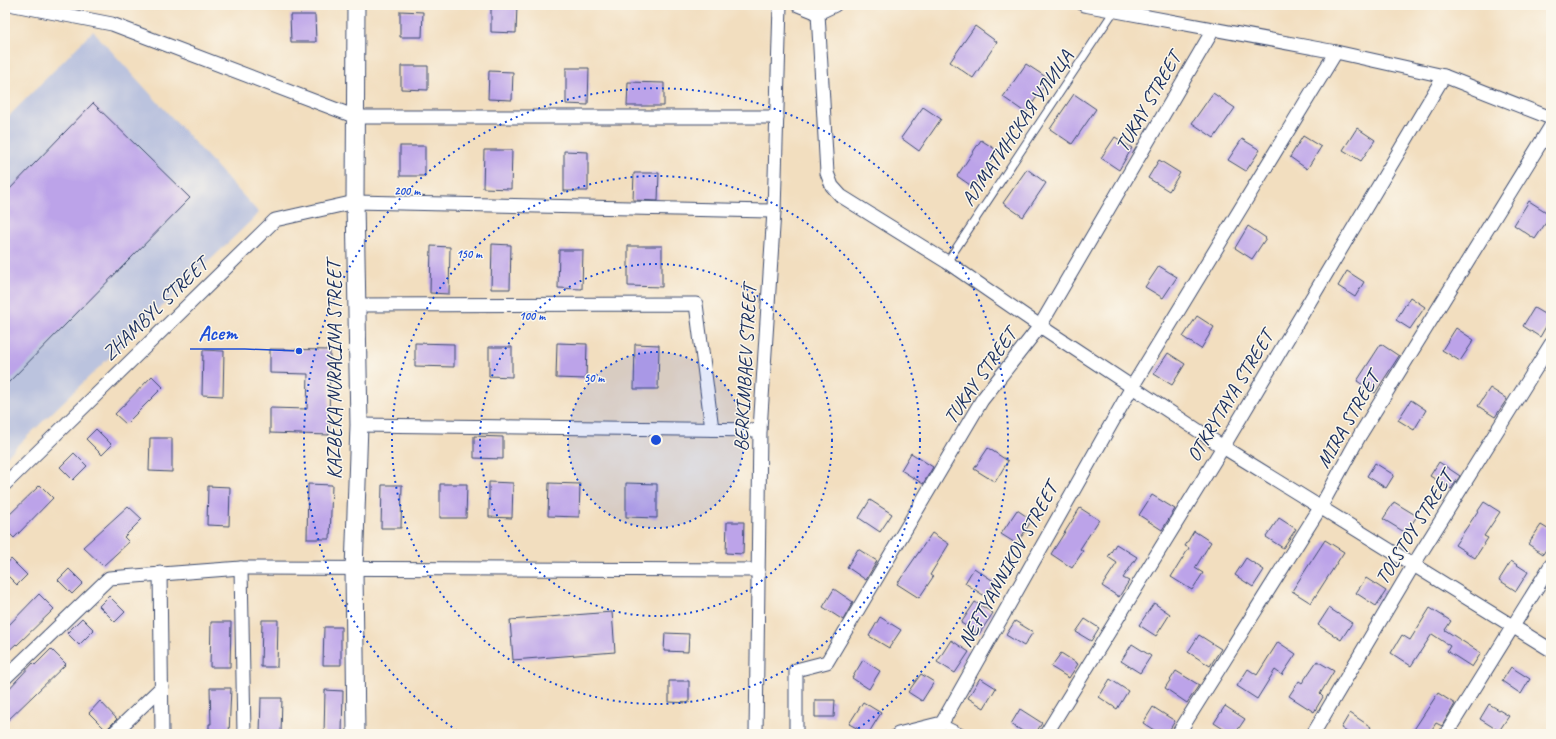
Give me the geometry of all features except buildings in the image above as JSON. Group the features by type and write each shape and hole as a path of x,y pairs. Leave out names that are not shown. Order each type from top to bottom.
{"street":[{"path":"14,5 112,24 356,117 777,117"},
{"name":"KAZBEKA NURALINA STREET","path":"356,5 354,202 359,425 354,570 356,734"},
{"name":"BERKIMBAEV STREET","path":"756,734 760,430 774,211 780,5"},
{"path":"798,5 818,13 835,5"},
{"path":"1084,5 1336,52 1444,76 1551,118"},
{"path":"818,13 827,173 832,186 841,196 947,262 1040,326 1223,447 1551,650"},
{"name":"TUKAY STREET","path":"796,734 796,670 828,662 982,400 1040,326 1213,30"},
{"name":"NEFTYANNIKOV STREET","path":"942,723 1132,387 1336,52"},
{"name":"OTKRYTAYA STREET","path":"1046,734 1223,447 1444,76"},
{"name":"MIRA STREET","path":"1178,734 1320,508 1360,435 1551,126"},
{"name":"ZHAMBYL STREET","path":"5,484 275,220 354,202 774,211"},
{"path":"357,305 696,304 712,429"},
{"name":"TOLSTOY STREET","path":"1313,734 1414,564 1551,344"},
{"path":"359,425 760,430"},
{"path":"1446,734 1551,565"},
{"path":"241,568 244,734"},
{"path":"5,678 109,578 241,568 354,570 758,570"},
{"path":"160,574 162,734"},
{"path":"112,734 162,686"},
{"path":"898,734 942,723"}],"lane":[{"name":"АЛМАТИНСКАЯ УЛИЦА","path":"947,262 1114,11"},
{"path":"942,723 964,734"}],"shaded area":[{"path":"93,31 259,213 5,458 5,120"}],"place":[{"name":"Асет","path":"299,351"}]}
